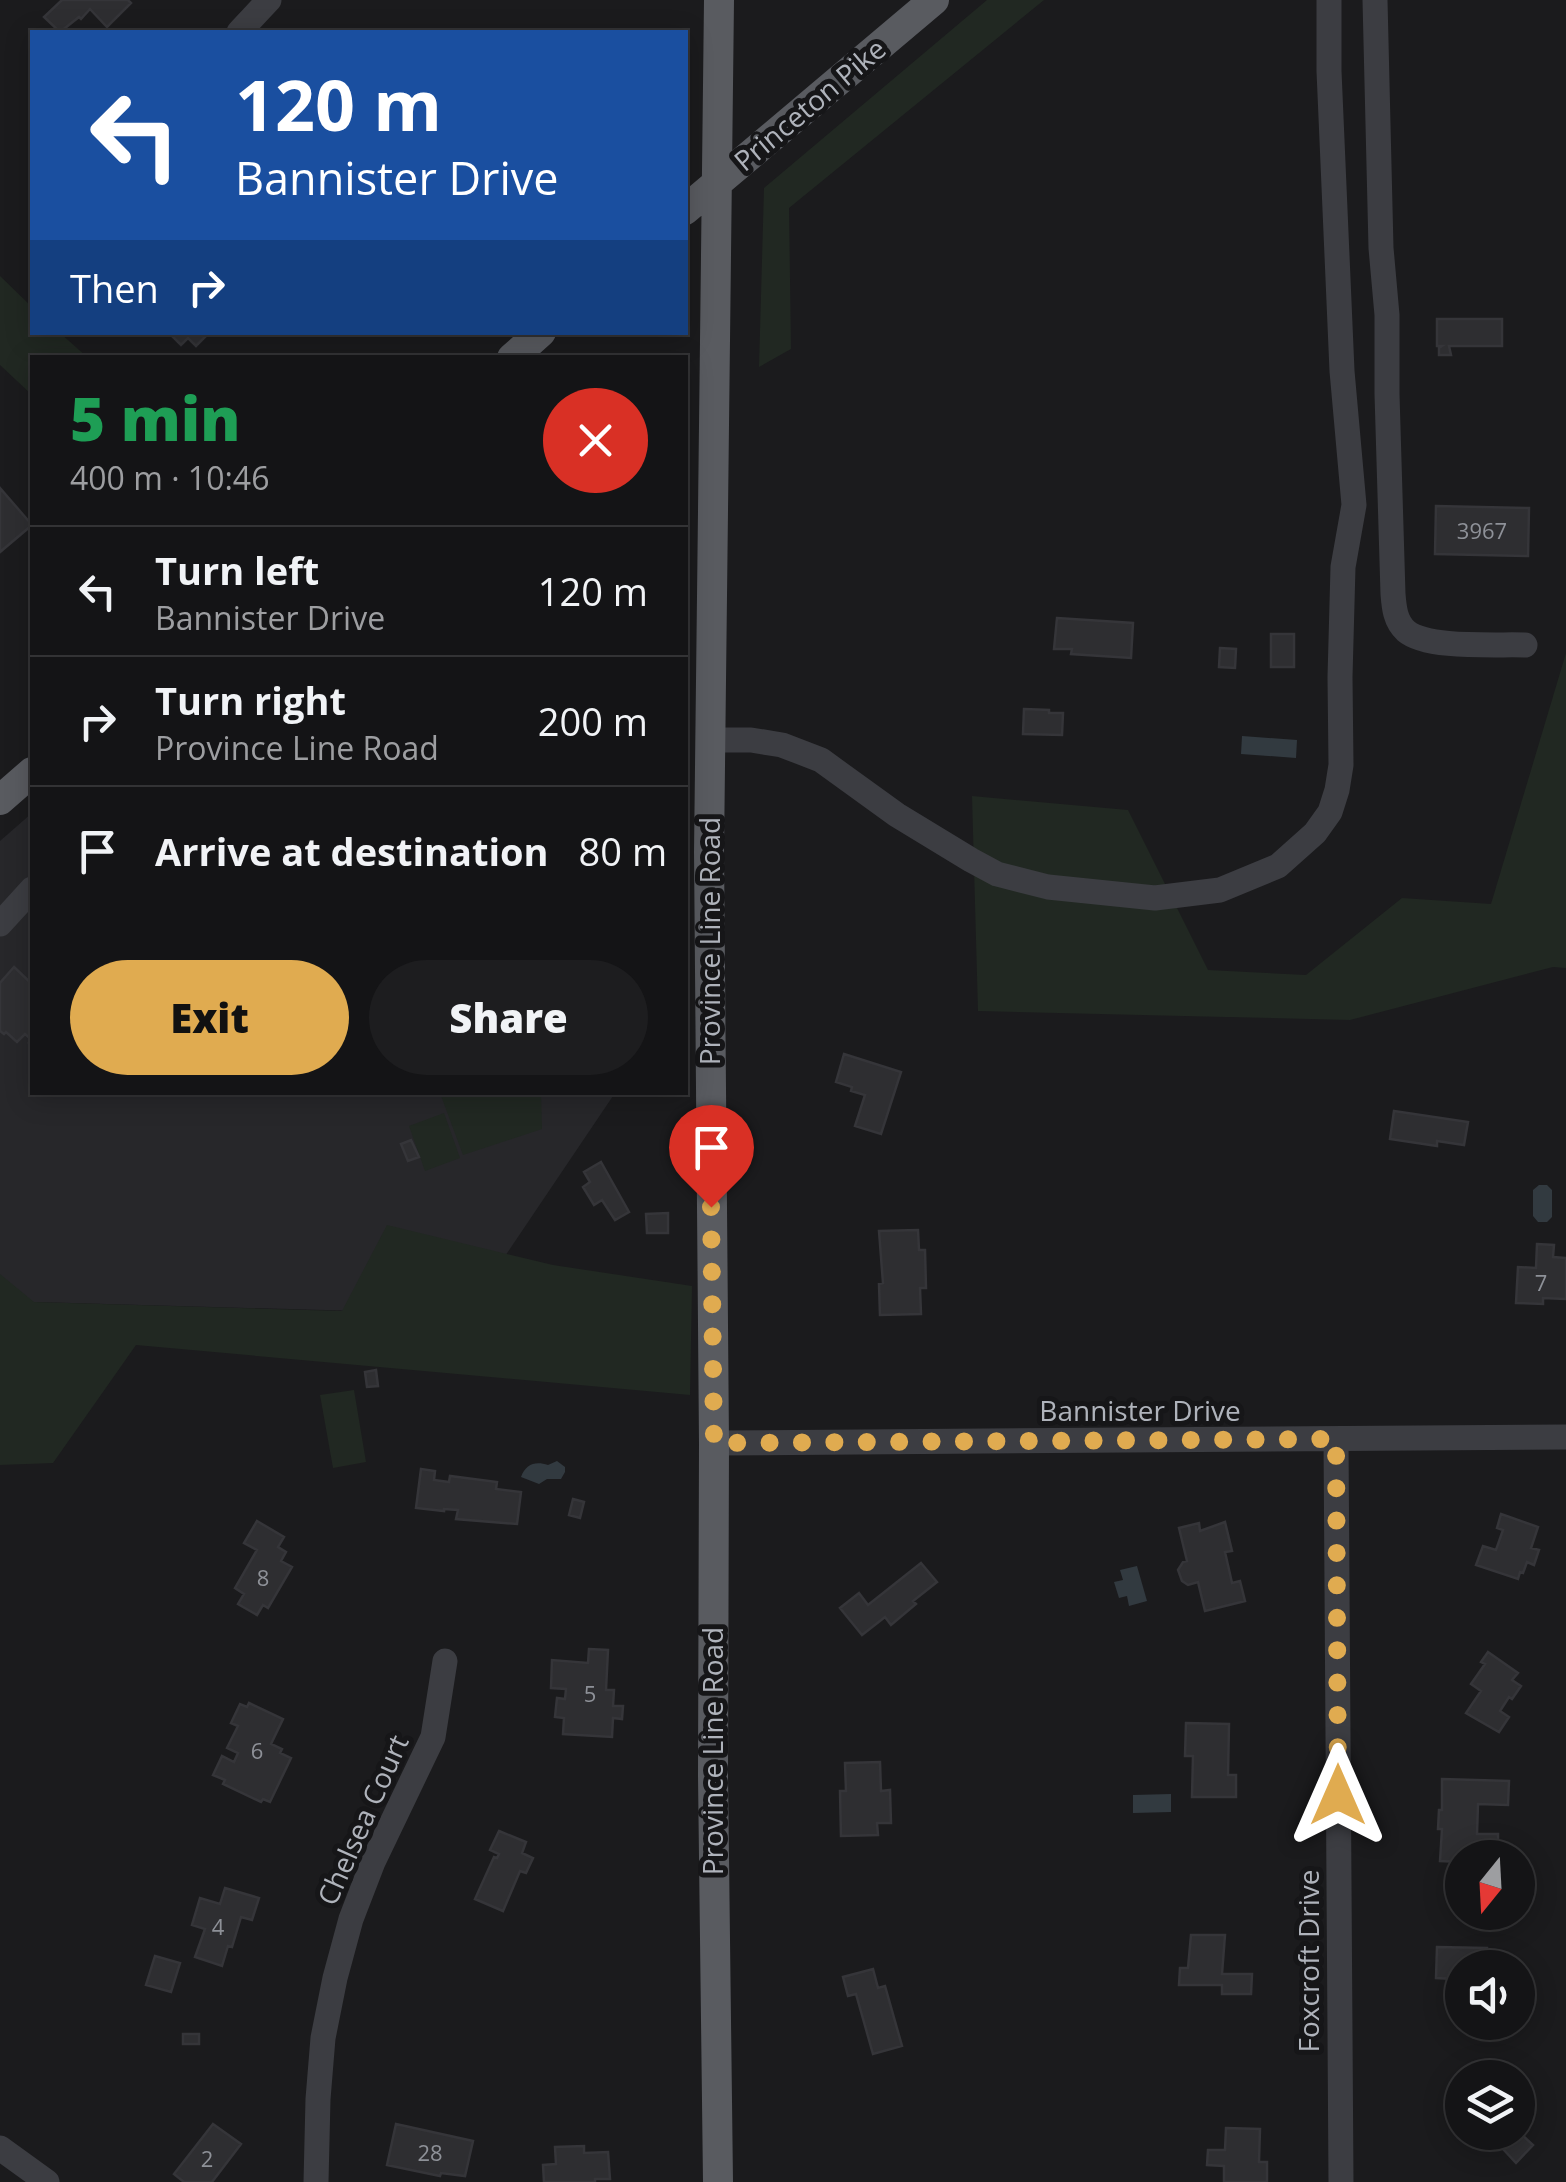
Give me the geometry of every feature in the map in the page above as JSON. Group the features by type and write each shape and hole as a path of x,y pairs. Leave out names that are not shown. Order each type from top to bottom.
{"main road":[{"name":"Province Line Road","path":"718,2182 710,1126 719,0"},
{"name":"Princeton Pike","path":"688,207 934,0"},
{"path":"515,355 538,335"},
{"path":"0,800 30,774"}],"street":[{"path":"241,30 270,0"},
{"path":"711,740 782,745 822,760 897,815 970,860 997,874 1048,888 1156,898 1220,890 1278,866 1315,832 1330,812 1339,778 1343,567 1354,505 1342,371 1329,71 1330,0"},
{"path":"1375,0 1396,615 1406,631 1443,644 1524,645"},
{"path":"0,924 30,891"},
{"name":"Bannister Drive","path":"714,1443 1566,1437"},
{"name":"Foxcroft Drive","path":"1336,1439 1341,2182"},
{"name":"Chelsea Court","path":"316,2182 318,2100 335,1978 351,1919 373,1862 433,1737 446,1660"},
{"path":"0,2148 47,2182"}],"shaded area":[{"path":"987,0 1044,0 789,208 791,349 759,367 764,188"},
{"path":"0,276 30,305 30,335 62,335 85,355 30,355 30,393 0,365"},
{"path":"1566,653 1566,968 1553,967 1350,1020 978,1011 972,796 1128,810 1208,970 1306,975 1402,898 1491,904"},
{"path":"1242,736 1297,740 1296,758 1241,754"},
{"path":"30,815 30,1095 614,1095 466,1314 0,1301 0,841"},
{"path":"441,1095 541,1095 542,1129 463,1155"},
{"path":"444,1113 460,1158 425,1171 409,1126"},
{"path":"1539,1185 1552,1190 1552,1217 1547,1222 1538,1222 1533,1216 1533,1190"},
{"path":"387,1225 553,1265 692,1286 690,1395 136,1345 53,1463 0,1465 0,1274 34,1302 342,1311"},
{"path":"354,1390 366,1462 333,1468 320,1395"},
{"path":"557,1461 565,1467 561,1479 547,1479 539,1484 521,1477 532,1465"},
{"path":"1137,1566 1147,1601 1129,1606 1127,1596 1119,1598 1114,1582 1123,1580 1120,1570"},
{"path":"1171,1794 1171,1812 1133,1813 1133,1795"}],"building":[{"path":"62,0 131,3 107,27 90,9 63,30 44,17"},
{"path":"1437,319 1502,319 1502,346 1449,346 1451,355 1439,355 1442,346 1437,346"},
{"path":"171,335 207,335 196,346 188,338 181,345"},
{"path":"0,488 30,527 0,552"},
{"path":"1436,506 1529,508 1528,556 1435,554"},
{"path":"1057,618 1133,623 1131,658 1054,649"},
{"path":"1271,634 1294,634 1294,667 1271,667"},
{"path":"1220,648 1236,649 1235,668 1219,667"},
{"path":"1024,709 1063,713 1062,735 1023,734"},
{"path":"14,967 30,982 30,1038 25,1034 17,1042 0,1031 0,983"},
{"path":"844,1054 901,1072 881,1134 855,1126 865,1095 836,1082"},
{"path":"1394,1111 1468,1122 1464,1145 1437,1141 1437,1146 1390,1139"},
{"path":"411,1140 419,1157 408,1161 401,1144"},
{"path":"601,1162 629,1212 615,1220 602,1200 594,1205 583,1187 590,1182 584,1172"},
{"path":"668,1213 668,1233 647,1233 646,1214"},
{"path":"918,1230 919,1250 925,1250 926,1288 920,1288 921,1314 880,1315 879,1284 883,1283 879,1231"},
{"path":"1537,1244 1554,1245 1553,1257 1566,1258 1566,1299 1543,1298 1543,1304 1516,1303 1518,1267 1536,1268"},
{"path":"376,1370 378,1386 367,1387 365,1372"},
{"path":"421,1469 435,1471 434,1480 449,1482 450,1476 497,1482 496,1489 521,1492 517,1524 456,1519 458,1510 416,1508"},
{"path":"573,1499 584,1502 580,1518 569,1515"},
{"path":"1501,1514 1538,1527 1531,1548 1539,1550 1534,1565 1527,1562 1518,1579 1476,1565 1483,1546 1496,1550 1503,1530 1497,1528"},
{"path":"257,1521 284,1537 278,1547 286,1552 281,1561 292,1567 268,1608 263,1605 257,1615 238,1604 244,1594 235,1588 257,1550 244,1543"},
{"path":"1225,1522 1232,1551 1225,1552 1232,1583 1240,1581 1245,1601 1205,1611 1198,1582 1188,1585 1178,1570 1187,1561 1179,1528 1199,1523 1200,1531"},
{"path":"921,1563 937,1582 891,1625 885,1617 862,1635 840,1608 859,1593 868,1605"},
{"path":"589,1649 608,1650 606,1690 614,1690 613,1706 623,1706 622,1719 613,1718 612,1737 563,1734 564,1718 555,1717 557,1698 565,1699 566,1689 551,1688 552,1660 588,1663"},
{"path":"1488,1652 1518,1673 1512,1680 1521,1686 1500,1711 1509,1717 1499,1732 1466,1713 1481,1691 1471,1684"},
{"path":"249,1703 283,1719 271,1744 291,1758 270,1802 261,1802 223,1784 225,1780 213,1775 222,1756 234,1762 238,1753 227,1748 238,1726 231,1723 240,1704 247,1707"},
{"path":"1186,1723 1229,1724 1228,1775 1236,1775 1236,1797 1192,1797 1193,1756 1185,1756"},
{"path":"880,1762 881,1791 890,1790 891,1823 877,1823 878,1835 841,1836 840,1791 846,1791 845,1763"},
{"path":"1442,1779 1509,1781 1508,1805 1478,1804 1477,1834 1498,1834 1498,1840 1445,1840 1445,1861 1440,1861 1442,1829 1438,1829"},
{"path":"499,1831 526,1842 522,1853 533,1858 526,1873 520,1871 503,1911 475,1899 499,1854 490,1850"},
{"path":"225,1888 259,1898 252,1920 241,1917 222,1966 195,1957 205,1929 192,1925 200,1898 220,1904"},
{"path":"1191,1935 1225,1935 1222,1974 1252,1974 1251,1994 1222,1994 1222,1985 1179,1985 1180,1968 1188,1968"},
{"path":"1437,1947 1487,1948 1445,1950 1445,1978 1436,1978"},
{"path":"155,1956 180,1963 171,1992 146,1985"},
{"path":"873,1969 878,1988 885,1986 902,2046 873,2054 856,1994 848,1996 843,1977"},
{"path":"183,2034 199,2034 199,2044 183,2044"},
{"path":"213,2124 241,2144 212,2182 184,2182 174,2174"},
{"path":"396,2124 473,2141 465,2176 440,2176 387,2165"},
{"path":"1226,2128 1260,2129 1259,2162 1267,2162 1267,2182 1224,2182 1224,2166 1207,2165 1208,2150 1225,2150"},
{"path":"584,2146 584,2153 608,2152 610,2179 544,2182 543,2165 556,2164 555,2147"},
{"path":"1504,2150 1528,2150 1516,2163"}],"route":[{"path":"711,1207 714,1443 1336,1439 1338,1795"}]}
